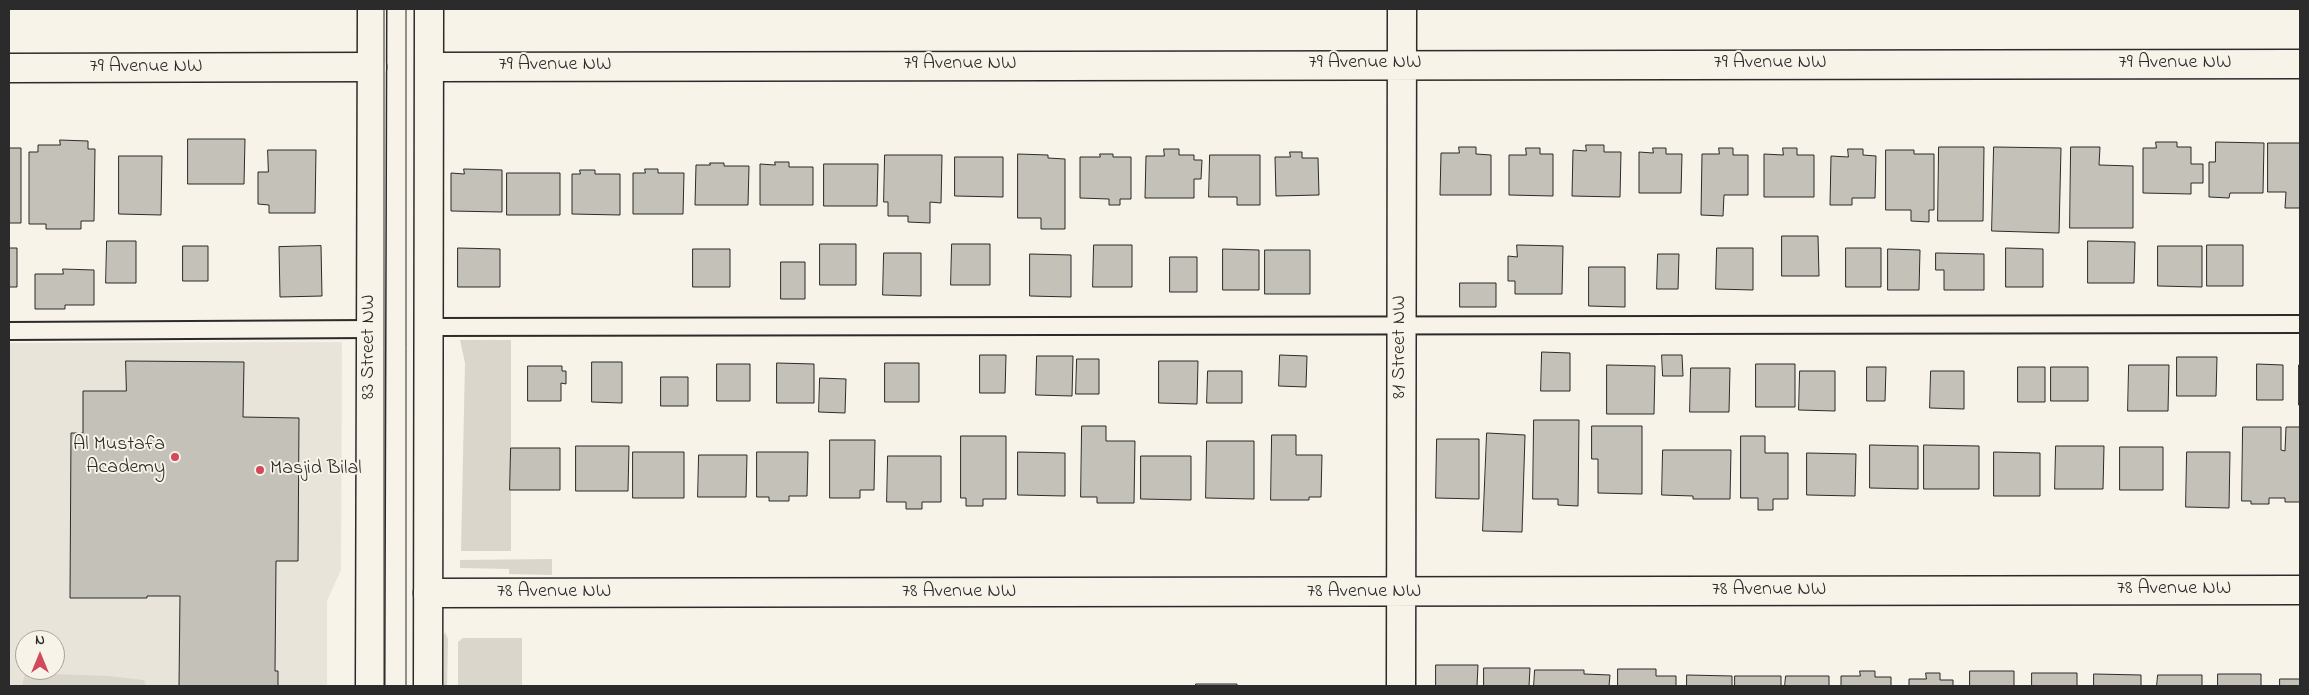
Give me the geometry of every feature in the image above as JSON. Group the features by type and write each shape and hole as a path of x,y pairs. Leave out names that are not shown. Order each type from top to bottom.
{"street":[{"name":"83 Street NW","path":"370,686 372,9"},
{"path":"428,686 429,9"},
{"name":"81 Street NW","path":"1401,686 1402,9"},
{"name":"79 Avenue NW","path":"430,67 2300,64"},
{"name":"79 Avenue NW","path":"9,68 372,67"},
{"name":"78 Avenue NW","path":"428,593 1400,593 2300,590"}],"lane":[{"path":"428,328 2300,324"},
{"path":"9,331 370,329"}],"shaded area":[{"path":"460,340 511,340 511,551 461,551 465,363"},
{"name":"Al Mustafa Academy","path":"342,342 341,570 327,601 327,686 9,686 9,343"},
{"path":"552,559 552,575 509,574 509,569 460,568 460,560"},
{"path":"445,632 448,639 447,686 441,686 441,642"},
{"path":"463,638 522,638 522,686 458,686 458,642"},
{"path":"65,674 144,680 146,686 22,686 23,680 65,680"}],"building":[{"path":"188,139 245,139 244,184 188,184"},
{"path":"60,140 88,141 88,149 95,149 94,221 81,221 81,229 46,229 46,224 29,224 29,152 38,152 38,145 60,145"},
{"path":"2156,142 2177,142 2177,147 2191,147 2191,164 2203,164 2203,183 2191,183 2191,194 2143,193 2143,148 2156,148"},
{"path":"2216,142 2264,143 2263,193 2230,193 2229,198 2209,197 2209,162 2215,162"},
{"path":"2268,143 2300,143 2300,208 2285,208 2286,192 2268,192"},
{"path":"1586,145 1604,145 1604,152 1621,152 1620,197 1572,196 1573,150 1586,151"},
{"path":"1459,147 1476,147 1476,154 1491,155 1491,195 1440,195 1441,153 1459,153"},
{"path":"1939,147 1984,147 1983,221 1938,221"},
{"path":"1994,147 2061,148 2059,233 1992,231"},
{"path":"2071,147 2100,147 2099,165 2133,166 2133,228 2070,228"},
{"path":"9,148 21,148 21,223 9,223"},
{"path":"1526,148 1540,148 1540,154 1553,154 1553,196 1509,195 1509,155 1526,155"},
{"path":"1653,148 1666,148 1666,154 1682,154 1681,193 1639,193 1639,152 1653,153"},
{"path":"1719,148 1733,148 1733,155 1748,155 1748,195 1724,195 1723,216 1701,215 1702,154 1719,154"},
{"path":"1783,148 1797,148 1797,155 1814,155 1814,197 1764,197 1764,154 1783,155"},
{"path":"1164,149 1179,149 1179,155 1194,155 1194,160 1202,160 1201,179 1194,179 1194,198 1145,198 1146,156 1164,156"},
{"path":"1848,149 1863,149 1863,155 1876,156 1875,198 1852,198 1852,205 1830,205 1831,156 1848,157"},
{"path":"268,150 316,150 315,213 269,213 269,205 258,204 258,172 268,172"},
{"path":"1886,150 1914,150 1914,154 1934,154 1934,210 1929,210 1929,222 1911,221 1911,210 1886,210"},
{"path":"1290,152 1302,152 1302,158 1318,158 1319,195 1276,196 1275,157 1290,157"},
{"path":"1018,154 1048,155 1048,158 1065,159 1065,229 1041,229 1041,218 1018,218"},
{"path":"1100,154 1113,154 1113,157 1131,157 1131,199 1120,199 1120,205 1109,205 1109,199 1080,198 1080,157 1100,157"},
{"path":"885,155 942,155 941,203 930,202 930,223 908,222 908,216 888,216 888,202 884,202"},
{"path":"1210,155 1260,155 1260,205 1237,205 1237,197 1209,197"},
{"path":"119,156 162,156 161,215 119,214"},
{"path":"955,157 1003,157 1003,197 955,196"},
{"path":"775,162 789,162 789,167 813,167 813,205 760,205 760,164 775,165"},
{"path":"710,163 724,163 724,166 749,166 748,205 695,205 696,165 710,165"},
{"path":"824,164 878,164 877,206 824,206"},
{"path":"464,169 502,170 502,212 451,211 451,173 464,174"},
{"path":"645,169 658,169 658,173 684,173 683,214 633,214 633,173 645,173"},
{"path":"580,170 595,170 595,174 620,174 620,215 572,214 572,174 580,174"},
{"path":"507,173 560,173 560,215 507,215"},
{"path":"1782,236 1818,236 1819,276 1782,276"},
{"path":"107,241 136,241 136,283 106,283"},
{"path":"2088,241 2135,242 2134,283 2088,283"},
{"path":"820,244 856,244 856,285 820,285"},
{"path":"952,244 990,244 990,285 951,285"},
{"path":"1094,245 1132,245 1132,287 1093,287"},
{"path":"1517,245 1563,246 1562,294 1515,294 1515,281 1508,281 1508,256 1517,257"},
{"path":"2207,245 2243,245 2243,286 2207,286"},
{"path":"183,246 208,246 208,281 183,281"},
{"path":"321,246 322,296 280,297 279,247"},
{"path":"2158,246 2202,246 2202,287 2158,286"},
{"path":"9,248 17,248 17,287 9,287"},
{"path":"458,248 500,249 500,287 458,287"},
{"path":"1717,248 1753,248 1753,290 1716,289"},
{"path":"1846,248 1881,248 1881,287 1846,287"},
{"path":"2006,248 2043,249 2043,287 2006,287"},
{"path":"693,249 730,249 730,287 693,287"},
{"path":"1223,249 1259,250 1259,290 1223,290"},
{"path":"1888,249 1920,250 1919,290 1888,290"},
{"path":"1265,250 1310,250 1310,294 1265,294"},
{"path":"884,253 921,253 921,296 883,295"},
{"path":"1936,253 1984,254 1984,290 1944,290 1944,270 1936,270"},
{"path":"1030,254 1071,255 1071,297 1030,296"},
{"path":"1658,254 1679,254 1678,289 1657,289"},
{"path":"1170,257 1197,257 1197,292 1170,292"},
{"path":"781,262 805,262 805,299 781,299"},
{"path":"1589,267 1625,267 1625,307 1589,306"},
{"path":"63,269 94,270 94,305 65,305 65,309 35,309 35,274 63,274"},
{"path":"1460,283 1496,283 1496,307 1460,307"},
{"path":"1542,352 1570,353 1570,391 1541,391"},
{"path":"980,355 1006,355 1005,393 980,393"},
{"path":"1280,355 1307,356 1306,387 1279,386"},
{"path":"1662,355 1682,355 1683,376 1663,376"},
{"path":"1037,356 1073,356 1072,396 1036,395"},
{"path":"2177,357 2217,357 2216,396 2177,396"},
{"path":"1077,359 1099,359 1099,394 1076,394"},
{"path":"126,361 244,362 243,417 299,418 298,561 276,561 275,671 278,671 278,686 179,686 180,596 70,598 71,433 83,433 83,391 126,391"},
{"path":"1159,361 1198,361 1197,404 1159,403"},
{"path":"592,362 622,362 622,403 592,402"},
{"path":"777,363 814,364 814,403 777,403"},
{"path":"885,363 919,363 919,402 885,402"},
{"path":"717,364 750,364 750,401 717,401"},
{"path":"1756,364 1795,364 1795,407 1756,407"},
{"path":"2257,364 2283,365 2283,400 2257,400"},
{"path":"1607,365 1655,366 1654,414 1607,414"},
{"path":"2129,365 2169,365 2168,411 2128,411"},
{"path":"2300,365 2300,405 2299,405"},
{"path":"528,366 562,366 562,371 566,371 566,384 561,383 561,401 528,401"},
{"path":"1867,367 1886,367 1885,401 1867,401"},
{"path":"2018,367 2045,367 2045,402 2018,402"},
{"path":"2051,367 2088,367 2088,401 2051,401"},
{"path":"1691,368 1730,368 1729,412 1690,412"},
{"path":"1208,371 1242,371 1242,403 1207,403"},
{"path":"1800,371 1835,371 1835,411 1799,410"},
{"path":"1931,371 1964,371 1964,409 1930,408"},
{"path":"661,377 688,377 688,406 661,406"},
{"path":"820,378 846,379 845,413 819,412"},
{"path":"1534,420 1579,420 1578,506 1558,505 1558,499 1533,499"},
{"path":"1082,426 1106,426 1106,441 1135,441 1134,503 1097,503 1097,497 1081,497"},
{"path":"1592,426 1642,426 1642,494 1598,493 1598,459 1592,459"},
{"path":"2243,427 2281,427 2281,450 2285,451 2286,427 2300,427 2300,502 2285,502 2285,498 2269,498 2269,504 2251,504 2251,501 2242,501"},
{"path":"1487,433 1525,435 1522,532 1483,531"},
{"path":"1272,435 1296,435 1296,455 1322,455 1321,497 1309,497 1309,500 1271,500"},
{"path":"961,436 1006,436 1006,499 983,499 983,506 966,506 966,498 961,498"},
{"path":"1741,436 1765,436 1765,453 1788,453 1788,499 1773,499 1773,510 1758,510 1758,498 1741,498"},
{"path":"1437,439 1479,439 1479,499 1436,498"},
{"path":"830,440 875,440 874,490 860,490 860,498 830,498"},
{"path":"1207,441 1254,441 1254,499 1206,498"},
{"path":"1870,445 1918,446 1918,489 1870,488"},
{"path":"1924,445 1979,446 1979,489 1924,489"},
{"path":"576,446 629,446 628,491 576,491"},
{"path":"2056,446 2104,446 2103,489 2055,489"},
{"path":"2120,447 2163,447 2163,490 2120,490"},
{"path":"511,448 560,448 560,490 510,490"},
{"path":"1663,450 1731,450 1730,499 1693,499 1693,496 1662,495"},
{"path":"633,452 684,452 684,498 633,498"},
{"path":"757,452 808,452 807,496 789,496 789,501 769,501 769,497 757,497"},
{"path":"1018,452 1065,453 1065,496 1018,495"},
{"path":"1994,452 2040,453 2040,496 1994,496"},
{"path":"2187,452 2230,452 2229,508 2186,507"},
{"path":"1807,453 1856,454 1855,496 1807,495"},
{"path":"699,455 747,455 746,497 698,497"},
{"path":"888,456 941,456 941,502 922,502 922,509 906,509 906,502 887,502"},
{"path":"1141,456 1191,456 1191,500 1141,499"},
{"path":"1436,665 1478,665 1477,686 1436,686"},
{"path":"1484,668 1530,668 1529,686 1484,686"},
{"path":"1618,669 1656,669 1656,676 1676,676 1676,686 1618,686"},
{"path":"1535,670 1584,670 1584,674 1610,675 1609,686 1534,686"},
{"path":"1860,671 1875,671 1875,677 1891,677 1891,686 1841,686 1841,676 1860,676"},
{"path":"1970,671 2014,671 2014,686 1970,686"},
{"path":"1926,673 1940,673 1940,680 1953,680 1953,686 1909,686 1909,679 1926,679"},
{"path":"2032,673 2077,673 2077,686 2032,686"},
{"path":"2094,674 2141,675 2141,686 2094,686"},
{"path":"2218,674 2261,674 2261,686 2218,686"},
{"path":"1687,675 1732,676 1732,686 1687,686"},
{"path":"2158,675 2202,675 2202,686 2157,686"},
{"path":"1735,676 1781,676 1781,686 1735,686"},
{"path":"1786,676 1829,676 1829,686 1785,686"},
{"path":"2280,679 2300,679 2300,686 2280,686"},
{"path":"1196,684 1237,684 1237,686 1196,686"}],"tram line":[{"path":"384,9 384,686"},
{"path":"406,9 406,686"}],"place":[{"name":"Al Mustafa Academy","path":"175,457"},
{"name":"Masjid Bilal","path":"260,470"}]}
